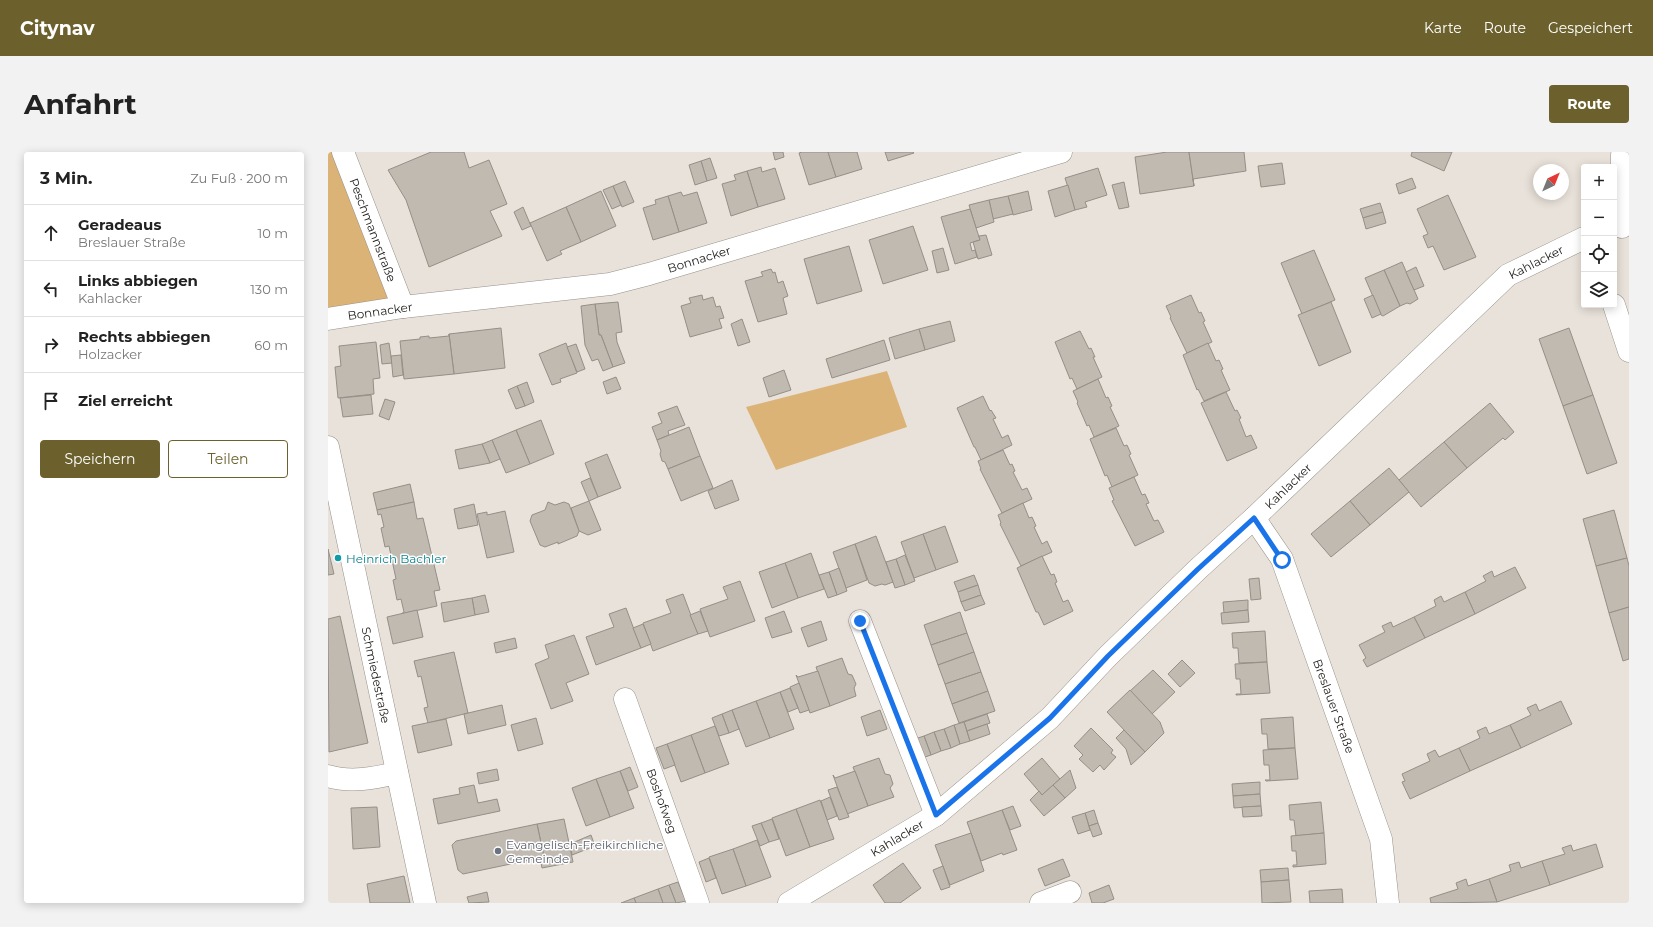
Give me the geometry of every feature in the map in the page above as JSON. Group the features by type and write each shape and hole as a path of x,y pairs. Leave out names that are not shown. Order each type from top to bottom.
{"street":[{"name":"Peschmannstraße","path":"343,152 403,307"},
{"name":"Bonnacker","path":"328,319 403,307 610,284 656,272 1061,152"},
{"path":"1622,154 1622,227"},
{"name":"Kahlacker","path":"789,903 936,815 1050,718 1114,651 1198,569 1254,518 1508,275 1581,239"},
{"path":"1615,308 1629,351"},
{"name":"Schmiedestraße","path":"328,446 425,903"},
{"name":"Breslauer Straße","path":"1254,518 1282,560 1381,839 1388,903"},
{"path":"860,621 936,815"},
{"name":"Boshofweg","path":"625,699 698,903"},
{"path":"328,776 334,778 369,780 397,773"},
{"path":"1041,903 1070,892"}],"shaded area":[{"path":"328,152 343,152 403,307 328,325"},
{"path":"887,371 907,427 776,470 746,407"}],"building":[{"path":"431,152 464,152 469,168 489,160 507,204 490,211 502,236 429,267 406,200 388,170"},
{"path":"773,152 783,152 784,157 775,160"},
{"path":"828,152 836,177 809,185 799,153"},
{"path":"828,152 857,152 862,169 836,177"},
{"path":"885,152 913,152 914,153 888,161"},
{"path":"1167,152 1189,152 1194,186 1140,194 1135,157"},
{"path":"1189,152 1244,152 1246,171 1193,179 1194,186"},
{"path":"1412,152 1452,152 1444,171 1411,156"},
{"path":"710,158 717,178 707,181 701,161"},
{"path":"701,161 707,181 695,185 689,165"},
{"path":"1282,163 1285,184 1261,187 1258,166"},
{"path":"761,167 762,172 775,168 785,199 758,207 747,171"},
{"path":"1098,168 1107,195 1085,202 1087,207 1075,210 1065,178"},
{"path":"747,171 758,207 731,216 722,184 736,180 734,175"},
{"path":"1412,178 1416,188 1399,194 1396,184"},
{"path":"625,181 634,202 622,207 613,186"},
{"path":"1124,182 1129,207 1119,209 1112,185"},
{"path":"1068,185 1075,210 1055,217 1048,191"},
{"path":"613,186 621,205 612,209 603,190"},
{"path":"601,191 616,226 581,242 566,207"},
{"path":"1028,191 1032,210 1013,215 1008,196"},
{"path":"681,192 683,196 697,192 707,223 679,232 668,196"},
{"path":"1448,195 1476,257 1444,270 1433,246 1428,248 1423,236 1428,234 1417,209"},
{"path":"668,196 679,232 653,240 643,208 656,204 655,200"},
{"path":"1008,196 1013,214 993,219 989,200"},
{"path":"989,200 994,222 976,228 969,205"},
{"path":"1380,203 1383,212 1363,218 1360,209"},
{"path":"523,207 531,226 522,230 514,212"},
{"path":"566,207 581,242 560,251 562,254 547,261 530,223"},
{"path":"970,209 980,240 970,243 972,251 975,250 977,257 955,264 941,217"},
{"path":"1383,212 1386,223 1366,229 1363,218"},
{"path":"913,226 928,270 883,284 869,240"},
{"path":"986,235 992,255 978,259 973,242 980,240 979,236"},
{"path":"849,246 862,291 817,304 804,259"},
{"path":"943,248 949,270 937,273 932,251"},
{"path":"1314,250 1335,300 1302,314 1281,263"},
{"path":"1402,262 1418,299 1410,304 1407,303 1400,306 1384,270"},
{"path":"1416,267 1424,286 1414,290 1406,272"},
{"path":"771,269 773,273 775,272 778,283 783,281 788,296 783,298 787,314 758,322 745,281 763,276 761,272"},
{"path":"1384,270 1400,306 1383,316 1381,315 1365,278"},
{"path":"702,295 703,300 713,297 716,307 720,306 724,318 719,319 722,328 690,337 681,306 691,303 689,298"},
{"path":"1191,295 1199,313 1201,312 1205,321 1203,322 1212,342 1187,353 1170,318 1171,317 1166,306"},
{"path":"1373,295 1381,314 1372,318 1364,299"},
{"path":"618,302 622,332 616,333 617,342 625,363 613,367 601,335 599,335 595,304"},
{"path":"1331,302 1351,352 1319,366 1298,315"},
{"path":"595,304 599,335 601,335 613,367 603,371 598,359 592,361 585,345 581,306"},
{"path":"742,319 750,342 738,346 731,324"},
{"path":"950,321 955,341 925,350 919,329"},
{"path":"501,328 505,368 454,374 449,334"},
{"path":"1569,328 1593,395 1563,406 1539,339"},
{"path":"919,329 925,350 895,359 889,338"},
{"path":"1080,331 1089,349 1091,348 1095,357 1093,357 1102,377 1077,389 1072,378 1070,379 1055,342"},
{"path":"449,334 454,374 404,379 400,341 420,339 420,337 429,336 429,338 449,336"},
{"path":"884,340 890,360 832,378 826,359"},
{"path":"376,342 380,378 373,379 374,394 338,398 335,367 341,366 339,346"},
{"path":"389,343 392,363 382,364 380,345"},
{"path":"566,343 577,373 560,379 561,382 552,385 539,354"},
{"path":"1208,343 1216,361 1219,360 1223,369 1221,370 1230,390 1204,401 1198,389 1197,390 1183,355"},
{"path":"576,344 585,369 577,372 567,347"},
{"path":"401,355 403,375 393,377 391,356"},
{"path":"784,370 791,390 769,397 763,378"},
{"path":"616,377 621,389 607,394 603,382"},
{"path":"1098,379 1106,398 1108,397 1112,406 1110,407 1119,426 1094,437 1089,425 1087,426 1073,391"},
{"path":"527,382 534,402 525,406 517,386"},
{"path":"517,386 525,406 516,409 508,390"},
{"path":"1226,392 1235,411 1237,410 1241,418 1239,419 1246,437 1251,435 1257,448 1227,461 1201,403"},
{"path":"371,395 373,414 343,417 340,398"},
{"path":"1593,395 1617,463 1587,474 1563,406"},
{"path":"983,396 990,411 991,410 996,418 993,419 1002,438 1008,435 1012,445 981,460 957,408"},
{"path":"385,399 395,402 389,420 379,416"},
{"path":"1490,403 1514,432 1505,440 1503,438 1467,468 1444,442"},
{"path":"677,406 685,425 668,431 669,435 657,440 652,427 662,423 658,413"},
{"path":"541,420 554,454 530,464 516,430"},
{"path":"689,427 700,456 668,469 665,462 662,461 660,454 661,451 657,440"},
{"path":"1116,428 1124,446 1127,445 1131,454 1129,455 1138,475 1112,487 1107,475 1105,476 1090,439"},
{"path":"516,430 530,464 506,473 492,440"},
{"path":"492,440 500,459 490,463 482,444"},
{"path":"1444,442 1467,468 1421,507 1399,480"},
{"path":"482,444 490,463 459,469 455,450"},
{"path":"1003,450 1010,465 1012,464 1015,471 1013,472 1022,490 1027,488 1032,499 1002,513 980,469 978,461"},
{"path":"607,454 621,488 598,497 585,463"},
{"path":"700,456 713,488 681,501 668,469"},
{"path":"1389,468 1409,492 1370,525 1350,501"},
{"path":"1134,477 1142,495 1145,494 1149,503 1146,504 1154,521 1158,520 1164,532 1135,546 1112,501 1114,500 1109,488"},
{"path":"590,478 598,497 589,501 581,482"},
{"path":"732,480 739,500 715,509 708,491"},
{"path":"410,484 414,502 377,510 373,493"},
{"path":"589,501 601,530 588,535 579,531 571,508"},
{"path":"1350,501 1370,525 1331,557 1311,534"},
{"path":"414,502 417,519 423,518 440,590 434,591 437,606 401,614 404,612 401,599 397,600 393,580 396,579 389,546 385,547 381,528 384,527 381,514 378,515 377,510"},
{"path":"548,502 555,505 564,502 569,504 579,531 577,536 558,544 558,542 545,547 540,545 530,521 532,515 545,510"},
{"path":"1023,503 1029,518 1032,517 1036,526 1034,527 1042,544 1047,541 1052,552 1021,566 1000,524 998,515"},
{"path":"474,504 478,525 458,529 454,509"},
{"path":"1614,510 1627,558 1596,566 1583,519"},
{"path":"505,511 514,552 487,558 477,514 487,512 487,515"},
{"path":"945,526 958,562 936,570 923,534"},
{"path":"923,534 936,570 914,578 901,542"},
{"path":"876,536 893,582 875,586 869,583 855,544"},
{"path":"855,544 867,580 846,588 833,552"},
{"path":"328,549 334,574 328,575"},
{"path":"811,553 824,589 798,598 785,563"},
{"path":"905,555 915,581 905,585 896,559"},
{"path":"1042,556 1051,575 1054,574 1057,582 1055,583 1063,602 1068,600 1073,611 1044,625 1038,612 1036,612 1017,568"},
{"path":"1627,558 1629,566 1629,607 1609,613 1596,566"},
{"path":"896,559 905,585 895,588 886,562"},
{"path":"785,563 798,598 772,608 759,572"},
{"path":"1515,567 1526,588 1475,614 1465,592 1486,581 1483,576 1492,571 1494,577"},
{"path":"839,568 847,591 837,595 829,572"},
{"path":"829,572 837,595 828,598 819,575"},
{"path":"974,575 978,585 958,592 954,582"},
{"path":"1259,578 1261,599 1251,600 1249,579"},
{"path":"740,581 755,621 710,637 700,609 728,599 723,587"},
{"path":"978,585 981,595 961,602 958,592"},
{"path":"1465,592 1475,614 1425,638 1414,617 1436,606 1434,600 1441,596 1444,602"},
{"path":"683,594 698,634 653,651 643,623 671,613 666,600"},
{"path":"485,595 489,612 475,615 472,598"},
{"path":"981,595 985,604 965,611 961,602"},
{"path":"472,598 475,615 444,622 441,603"},
{"path":"1248,600 1248,610 1224,613 1223,602"},
{"path":"1629,607 1629,659 1623,661 1609,613"},
{"path":"626,608 641,648 596,665 586,637 614,627 609,614"},
{"path":"417,610 423,637 393,644 387,617"},
{"path":"1248,610 1249,622 1222,624 1221,613"},
{"path":"700,611 708,631 698,634 690,615"},
{"path":"784,611 792,632 772,638 765,618"},
{"path":"960,612 967,633 931,645 924,625"},
{"path":"340,616 368,743 329,752 328,619"},
{"path":"1414,617 1425,638 1367,667 1363,660 1366,658 1359,645 1385,632 1382,626 1391,622 1393,627"},
{"path":"821,621 827,640 808,647 801,628"},
{"path":"643,624 651,644 641,648 633,628"},
{"path":"1265,631 1267,662 1239,663 1238,648 1233,648 1232,633"},
{"path":"967,633 974,652 938,665 931,645"},
{"path":"574,635 589,674 566,683 573,701 551,709 535,664 549,658 545,645"},
{"path":"515,638 517,648 496,653 494,643"},
{"path":"454,652 468,713 428,723 424,708 428,707 421,676 418,677 414,661"},
{"path":"974,652 981,672 945,684 938,665"},
{"path":"842,658 848,674 852,675 856,684 854,688 856,696 830,706 816,667"},
{"path":"1182,660 1195,673 1180,687 1168,674"},
{"path":"1267,662 1270,693 1236,695 1241,694 1240,679 1236,679 1235,664"},
{"path":"1153,670 1175,692 1152,714 1130,691"},
{"path":"818,671 830,706 810,713 796,675 798,677"},
{"path":"981,672 988,691 952,704 945,684"},
{"path":"799,683 809,710 800,713 790,687"},
{"path":"790,688 798,708 788,712 780,692"},
{"path":"1130,690 1160,722 1164,733 1145,752 1107,712"},
{"path":"988,691 995,711 959,723 952,704"},
{"path":"780,692 794,729 770,738 756,701"},
{"path":"756,701 770,738 746,747 732,710"},
{"path":"1561,701 1572,724 1521,748 1510,725 1531,715 1527,708 1536,704 1539,711"},
{"path":"502,705 506,725 468,734 464,714"},
{"path":"732,710 739,729 729,733 722,714"},
{"path":"880,710 887,729 867,736 861,717"},
{"path":"722,714 729,733 719,736 712,718"},
{"path":"987,714 990,723 967,731 964,722"},
{"path":"1293,717 1295,748 1268,749 1267,734 1262,734 1261,719"},
{"path":"536,718 543,744 518,751 511,725"},
{"path":"446,719 452,745 418,753 412,726"},
{"path":"964,722 970,741 960,744 954,725"},
{"path":"987,724 990,734 970,741 967,731"},
{"path":"954,725 960,744 951,748 944,729"},
{"path":"1510,725 1521,748 1470,771 1459,748 1480,738 1477,731 1486,727 1489,734"},
{"path":"715,726 729,764 705,773 691,735"},
{"path":"1091,728 1113,750 1111,753 1116,757 1104,770 1100,765 1093,772 1079,759 1083,755 1074,746"},
{"path":"944,729 951,748 941,751 934,732"},
{"path":"1124,730 1145,752 1131,765 1126,749 1116,738"},
{"path":"934,732 941,751 931,755 924,736"},
{"path":"691,735 705,773 681,782 667,744"},
{"path":"924,736 931,755 922,758 915,739"},
{"path":"667,744 675,765 664,769 656,748"},
{"path":"1295,748 1298,779 1266,781 1265,780 1270,780 1269,765 1264,765 1263,750"},
{"path":"1459,748 1470,771 1410,799 1402,782 1405,781 1402,774 1430,761 1427,754 1435,750 1439,757"},
{"path":"879,758 885,774 890,775 893,784 890,788 894,797 868,806 853,767"},
{"path":"1042,758 1060,779 1042,795 1024,774"},
{"path":"630,767 638,787 628,791 620,771"},
{"path":"497,769 499,780 479,784 477,773"},
{"path":"1070,770 1076,788 1065,798 1053,785"},
{"path":"620,771 634,808 610,817 596,779"},
{"path":"855,771 868,806 847,814 833,775 835,778"},
{"path":"596,779 610,817 586,826 572,788"},
{"path":"1260,782 1260,794 1233,796 1232,784"},
{"path":"474,785 478,803 497,799 500,811 438,824 433,799 460,794 459,788"},
{"path":"1053,785 1065,798 1044,816 1030,800 1039,791 1042,795"},
{"path":"837,787 849,817 839,820 828,790"},
{"path":"1260,794 1261,806 1234,808 1233,796"},
{"path":"830,797 837,816 827,820 821,801"},
{"path":"820,800 834,839 810,847 796,809"},
{"path":"1321,802 1324,833 1296,836 1294,820 1290,820 1289,805"},
{"path":"1013,806 1021,826 1010,830 1002,810"},
{"path":"1261,806 1262,816 1243,817 1242,807"},
{"path":"377,807 380,847 353,849 351,808"},
{"path":"796,809 810,847 786,856 772,818"},
{"path":"1002,810 1017,850 1003,855 1002,853 981,861 967,822"},
{"path":"1094,810 1098,823 1089,826 1085,813"},
{"path":"1085,813 1090,830 1078,834 1072,817"},
{"path":"564,819 573,862 542,868 540,858 544,857 537,824"},
{"path":"772,819 779,839 769,842 761,823"},
{"path":"761,823 769,842 760,846 752,826"},
{"path":"1098,823 1102,834 1093,837 1089,826"},
{"name":"Evangelisch-Freikirchliche Gemeinde","path":"537,824 544,857 463,874 458,870 452,845 456,841"},
{"path":"971,833 984,871 950,885 935,845"},
{"path":"1324,833 1326,864 1293,867 1293,865 1297,865 1296,851 1292,851 1291,836"},
{"path":"591,835 595,846 572,855 570,844"},
{"path":"757,840 771,877 746,886 733,849"},
{"path":"1596,844 1603,867 1550,885 1542,861 1565,854 1562,848 1571,845 1573,851"},
{"path":"733,849 746,886 722,894 709,857"},
{"path":"709,858 716,878 706,882 699,862"},
{"path":"1063,859 1070,876 1045,886 1038,869"},
{"path":"1542,861 1550,885 1497,902 1489,879 1511,871 1509,865 1519,862 1521,868"},
{"path":"903,863 921,888 900,903 885,903 873,885"},
{"path":"943,866 950,887 941,890 933,870"},
{"path":"1288,868 1289,880 1261,882 1260,870"},
{"path":"404,876 410,903 370,903 367,884"},
{"path":"1466,879 1468,886 1489,879 1497,902 1431,903 1430,898 1458,889 1456,883"},
{"path":"1289,880 1291,902 1262,903 1261,882"},
{"path":"678,882 686,901 676,903 669,885"},
{"path":"669,885 676,903 663,903 658,889"},
{"path":"1109,885 1114,899 1103,903 1092,903 1089,893"},
{"path":"658,889 663,903 636,903 634,898"},
{"path":"1342,889 1343,903 1310,903 1309,891"},
{"path":"487,892 489,902 469,903 467,897"},
{"path":"634,898 636,903 621,903"}],"place":[{"name":"Heinrich Bachler","path":"338,558"},
{"name":"Evangelisch-Freikirchliche Gemeinde","path":"498,851"}],"route":[{"path":"860,621 936,815 1050,718 1108,656 1198,569 1254,518 1282,560"}]}
